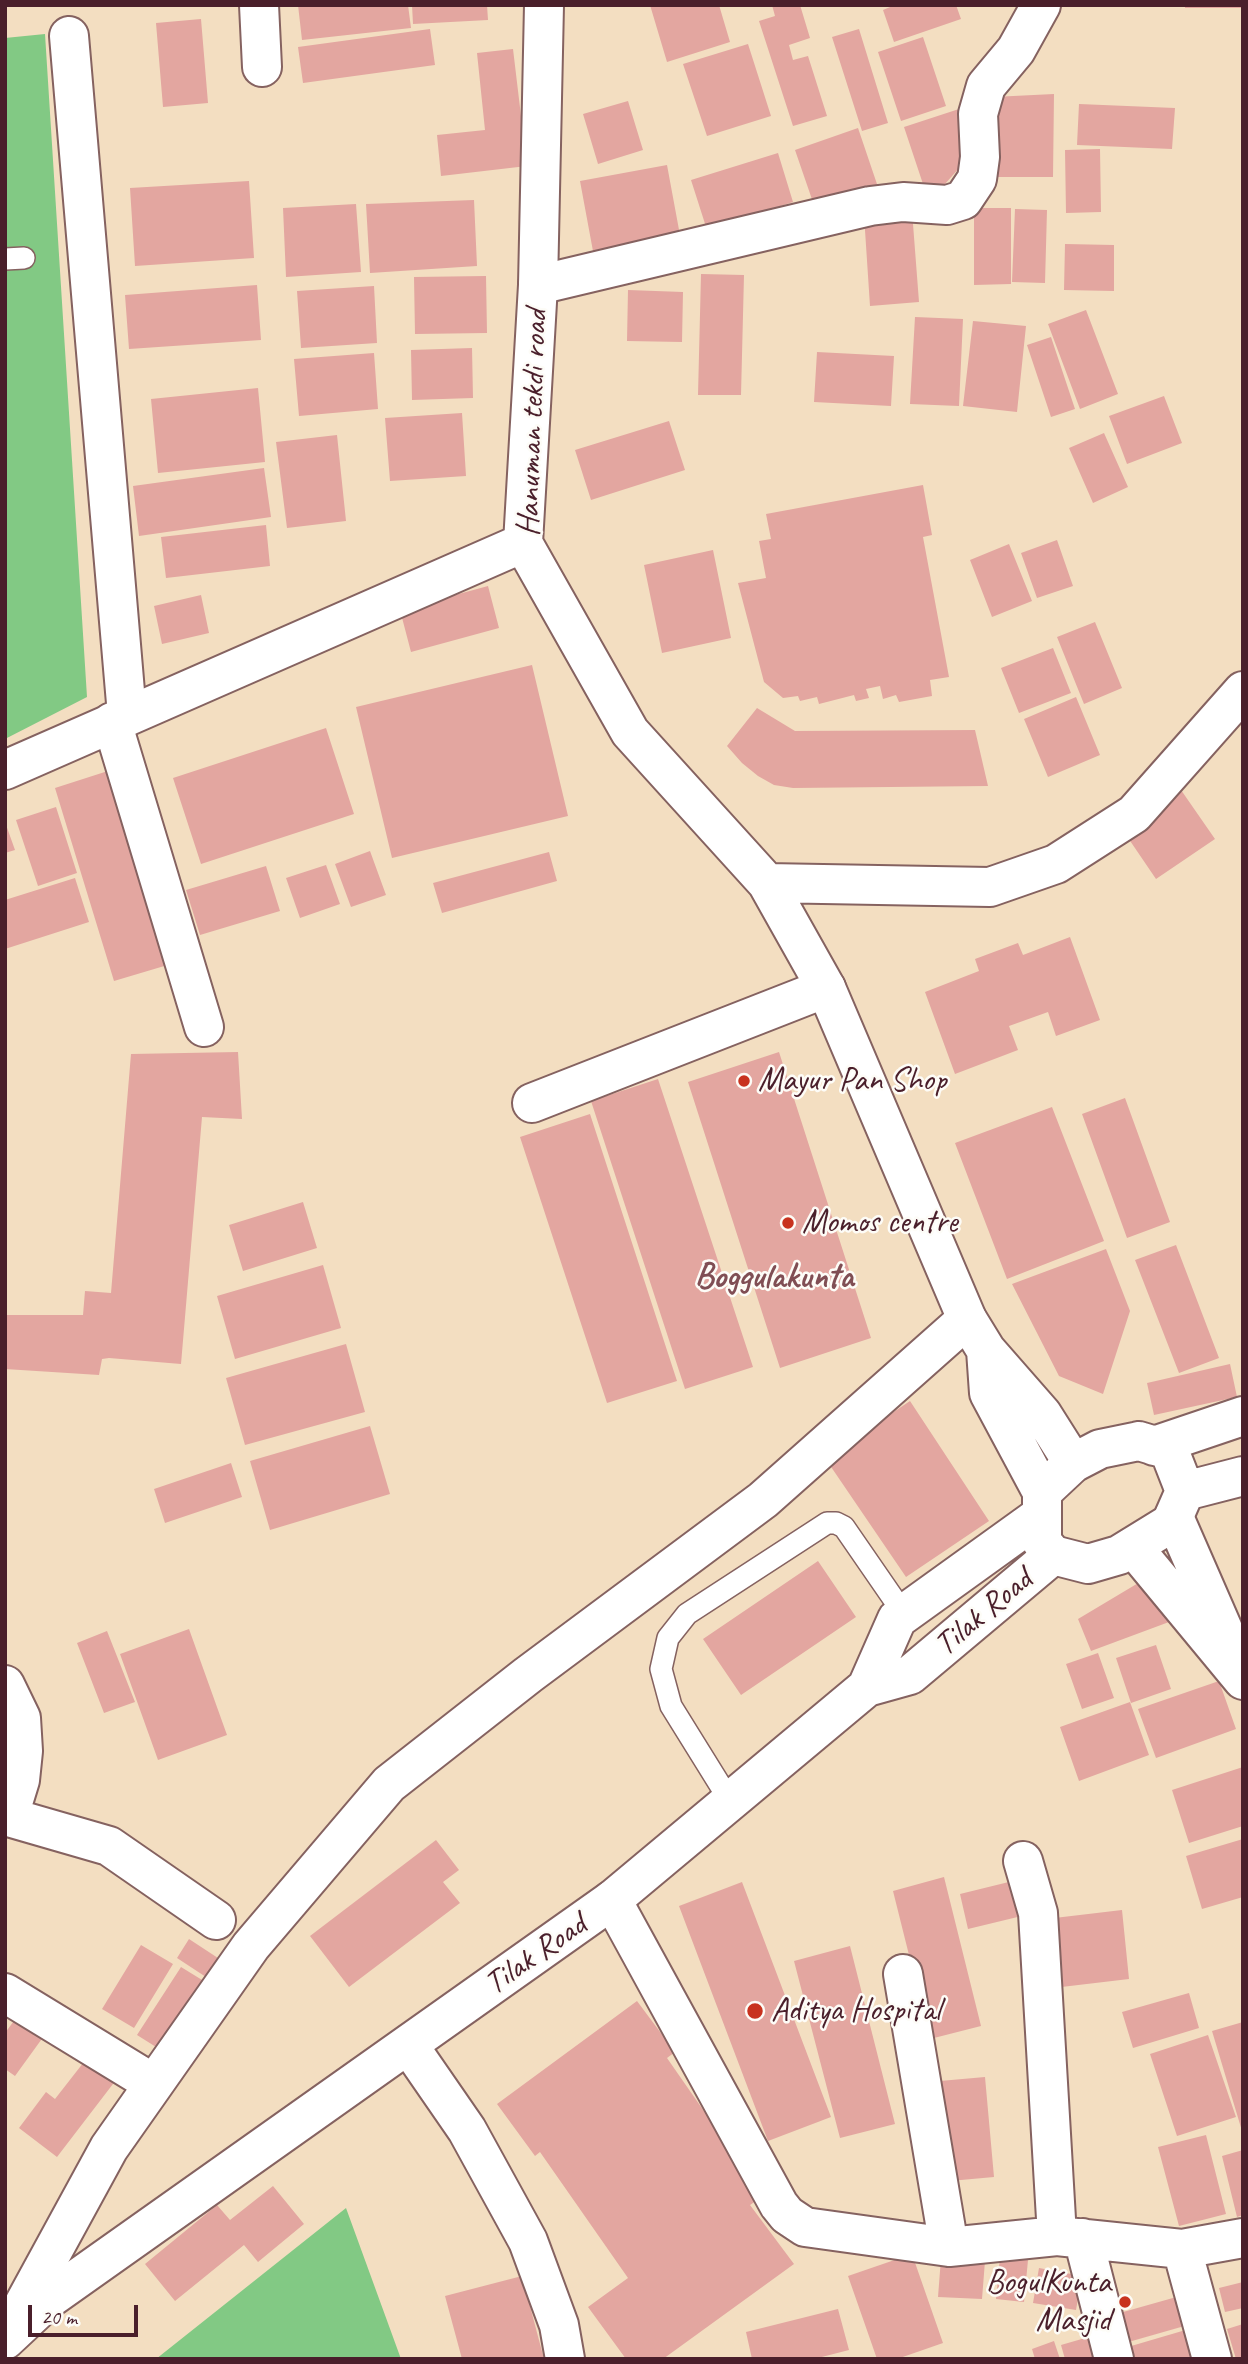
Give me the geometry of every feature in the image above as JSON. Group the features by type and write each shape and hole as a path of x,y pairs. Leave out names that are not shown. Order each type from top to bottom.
{"street":[{"path":"259,5 262,66"},
{"name":"Hanuman tekdi road","path":"544,5 537,285 523,543 630,732 767,883 826,988 976,1334"},
{"path":"537,285 870,205 903,202 947,205 963,200 977,179 980,157 978,114 986,86 1016,50 1041,5"},
{"path":"69,36 120,718 204,1027"},
{"path":"5,770 523,543"},
{"path":"767,883 990,887 1056,864 1134,814 1243,691"},
{"path":"532,1103 826,988"},
{"path":"976,1334 1042,1414 1073,1463"},
{"path":"976,1334 989,1394 1041,1504 1042,1542 1053,1555 1088,1564 1119,1556 1171,1523 1179,1504 1243,1476"},
{"path":"5,2339 109,2148 251,1946 389,1784 976,1334"},
{"path":"1154,1446 1243,1416"},
{"path":"867,1687 897,1619 1041,1504 1073,1463 1100,1449 1139,1441 1169,1450 1179,1504 1243,1674"},
{"path":"1133,1547 1243,1680"},
{"name":"Tilak Road","path":"5,2339 50,2298 612,1900 867,1687 911,1675 1053,1555"},
{"path":"5,1685 21,1718 23,1751 20,1780 7,1816 109,1846 216,1920"},
{"path":"1023,1861 1038,1913 1070,2237 1114,2359"},
{"path":"612,1900 779,2205 788,2216 805,2227 950,2247 1070,2237 1182,2249 1243,2238"},
{"path":"903,1974 950,2247"},
{"path":"5,1993 154,2084"},
{"path":"409,2046 467,2130 528,2241 559,2325 565,2359"},
{"path":"1182,2249 1212,2359"}],"lane":[{"path":"730,1801 671,1706 661,1669 668,1638 687,1614 827,1523 844,1527 904,1614"}],"green space":[{"path":"45,34 87,697 5,739 5,38"},
{"path":"346,2208 401,2359 156,2359"}],"building":[{"path":"298,5 408,5 411,28 302,40"},
{"path":"412,5 487,5 488,20 413,24"},
{"path":"650,5 719,5 730,42 667,62"},
{"path":"772,5 800,5 810,38 789,45 793,60 808,56 827,116 793,126 759,21 775,16"},
{"path":"895,5 956,5 961,19 894,42 883,10"},
{"path":"1185,5 1243,5 1243,8 1185,8"},
{"path":"201,19 208,103 163,107 156,23"},
{"path":"430,29 435,65 303,83 298,47"},
{"path":"859,29 888,123 862,131 832,37"},
{"path":"923,37 946,106 901,121 878,52"},
{"path":"748,44 771,116 707,136 683,64"},
{"path":"513,49 527,166 441,176 437,135 485,130 477,53"},
{"path":"1054,94 1053,177 989,177 993,97"},
{"path":"628,101 643,150 598,164 583,114"},
{"path":"1079,104 1175,108 1172,149 1077,145"},
{"path":"959,109 968,158 945,184 924,187 904,127"},
{"path":"858,128 879,190 816,211 795,150"},
{"path":"1100,149 1101,212 1066,213 1065,150"},
{"path":"778,153 793,202 707,230 691,180"},
{"path":"667,165 682,246 595,262 580,181"},
{"path":"249,181 254,258 135,266 130,188"},
{"path":"474,200 477,266 370,273 366,204"},
{"path":"356,204 361,272 286,277 283,208"},
{"path":"974,208 1011,208 1011,284 974,285"},
{"path":"1015,209 1047,210 1045,283 1012,282"},
{"path":"912,211 919,302 870,306 864,215"},
{"path":"1065,244 1114,245 1114,291 1064,290"},
{"path":"701,274 744,275 741,395 698,395"},
{"path":"486,276 487,333 415,334 414,277"},
{"path":"257,285 261,340 129,349 125,295"},
{"path":"374,286 377,343 301,348 297,291"},
{"path":"628,290 683,292 682,342 627,341"},
{"path":"1086,310 1118,394 1080,409 1048,324"},
{"path":"915,317 963,319 959,406 910,404"},
{"path":"973,321 1026,326 1017,412 963,406"},
{"path":"1051,337 1075,409 1051,417 1027,345"},
{"path":"472,348 473,398 412,400 411,350"},
{"path":"817,352 894,356 891,406 814,402"},
{"path":"374,353 378,409 299,416 294,359"},
{"path":"258,388 265,462 158,473 151,399"},
{"path":"1164,396 1182,443 1127,464 1109,416"},
{"path":"462,413 466,476 390,481 385,418"},
{"path":"669,421 685,470 591,500 575,450"},
{"path":"1104,433 1128,487 1093,503 1069,448"},
{"path":"337,435 346,521 287,528 276,442"},
{"path":"264,468 271,517 139,536 133,486"},
{"path":"923,485 932,535 923,537 949,677 930,680 932,696 899,702 896,695 883,699 880,686 866,689 869,698 856,701 854,695 819,704 817,697 800,701 798,696 783,698 764,682 738,583 766,578 759,541 771,539 766,514"},
{"path":"266,525 270,566 166,578 161,537"},
{"path":"1057,540 1073,586 1037,598 1021,553"},
{"path":"1009,544 1032,601 992,617 970,560"},
{"path":"713,550 731,638 662,653 644,565"},
{"path":"488,586 499,628 411,652 400,610"},
{"path":"201,595 209,633 162,644 154,606"},
{"path":"1095,622 1122,688 1084,704 1057,637"},
{"path":"1053,648 1071,693 1019,713 1001,668"},
{"path":"532,665 568,816 392,858 356,707"},
{"path":"1076,697 1100,755 1048,777 1024,719"},
{"path":"757,708 795,731 975,730 988,786 793,788 774,785 742,763 727,746"},
{"path":"326,728 354,814 201,864 173,778"},
{"path":"111,770 171,964 114,981 55,788"},
{"path":"1181,790 1215,839 1156,879 1122,829"},
{"path":"56,807 77,873 38,886 16,820"},
{"path":"5,822 15,850 5,853"},
{"path":"370,851 386,895 351,907 335,864"},
{"path":"549,852 557,881 442,913 433,883"},
{"path":"326,865 340,904 300,918 286,878"},
{"path":"266,866 280,911 200,935 186,890"},
{"path":"75,878 89,922 5,949 5,900"},
{"path":"1070,937 1100,1020 1056,1036 1048,1012 1009,1026 1018,1050 955,1074 925,992 979,971 975,959 1018,943 1023,955"},
{"path":"238,1052 242,1119 202,1117 181,1364 109,1358 102,1359 99,1375 5,1369 5,1315 83,1315 85,1291 111,1293 131,1054"},
{"path":"779,1052 871,1338 780,1368 688,1082"},
{"path":"658,1079 753,1367 685,1389 591,1101"},
{"path":"1125,1098 1170,1222 1127,1238 1082,1114"},
{"path":"1052,1107 1104,1241 1007,1279 955,1143"},
{"path":"590,1114 677,1381 607,1403 520,1137"},
{"path":"303,1202 317,1248 243,1271 229,1225"},
{"path":"1176,1245 1219,1358 1179,1373 1135,1260"},
{"path":"1106,1249 1130,1311 1103,1394 1059,1376 1012,1284"},
{"path":"323,1265 341,1328 235,1359 217,1296"},
{"path":"346,1344 365,1412 245,1445 226,1378"},
{"path":"1230,1364 1237,1397 1154,1415 1147,1383"},
{"path":"910,1401 989,1521 906,1577 825,1458"},
{"path":"370,1426 390,1494 270,1530 250,1461"},
{"path":"231,1463 242,1497 165,1523 154,1489"},
{"path":"818,1561 856,1617 741,1695 703,1639"},
{"path":"1150,1576 1169,1622 1091,1651 1078,1619"},
{"path":"189,1629 227,1735 158,1760 120,1654"},
{"path":"107,1631 135,1702 104,1713 77,1643"},
{"path":"1156,1645 1171,1689 1131,1703 1116,1658"},
{"path":"1098,1653 1114,1698 1082,1709 1066,1664"},
{"path":"1219,1681 1236,1729 1156,1758 1138,1709"},
{"path":"1130,1702 1149,1755 1079,1781 1060,1727"},
{"path":"1243,1767 1243,1826 1189,1843 1172,1790"},
{"path":"1243,1839 1243,1897 1202,1909 1186,1856"},
{"path":"436,1840 459,1870 443,1882 460,1903 349,1987 310,1936"},
{"path":"944,1877 981,2026 930,2039 893,1891"},
{"path":"1021,1879 1030,1914 968,1929 960,1894"},
{"name":"Aditya Hospital","path":"742,1882 831,2117 768,2141 679,1906"},
{"path":"1122,1910 1129,1979 1053,1988 1046,1919"},
{"path":"189,1939 221,1960 209,1979 177,1958"},
{"path":"141,1945 173,1964 134,2028 102,2009"},
{"path":"850,1946 895,2124 840,2138 794,1961"},
{"path":"181,1967 207,1983 164,2052 137,2035"},
{"path":"1189,1993 1199,2028 1133,2048 1122,2012"},
{"path":"637,2001 675,2052 667,2058 763,2196 750,2205 794,2264 663,2359 626,2359 588,2307 628,2278 540,2152 535,2156 497,2104"},
{"path":"22,2010 49,2029 15,2076 5,2069 5,2033"},
{"path":"1243,2022 1243,2131 1242,2131 1212,2031"},
{"path":"1208,2035 1236,2117 1177,2136 1150,2054"},
{"path":"87,2058 116,2080 57,2157 19,2128 46,2092 55,2099"},
{"path":"985,2077 994,2177 950,2181 940,2081"},
{"path":"1206,2135 1226,2214 1179,2226 1158,2147"},
{"path":"1243,2150 1243,2215 1237,2217 1222,2156"},
{"path":"273,2186 304,2224 258,2262 244,2245 175,2301 145,2264 217,2205 230,2220"},
{"path":"912,2254 943,2343 897,2359 877,2359 848,2276"},
{"path":"1000,2257 1028,2260 1024,2302 996,2299"},
{"path":"941,2258 985,2261 982,2299 938,2297"},
{"path":"1039,2268 1082,2276 1076,2310 1033,2303"},
{"path":"522,2276 544,2359 462,2359 445,2296"},
{"path":"1243,2282 1243,2308 1225,2312 1219,2288"},
{"path":"1180,2296 1188,2325 1118,2345 1109,2316"},
{"path":"838,2309 849,2350 814,2359 752,2359 746,2332"},
{"path":"1243,2324 1243,2359 1236,2359 1227,2329"},
{"path":"1189,2329 1197,2359 1124,2359 1121,2349"},
{"path":"1099,2334 1106,2359 1065,2359 1061,2345"},
{"path":"1054,2341 1060,2359 1035,2359 1032,2349"}],"place":[{"name":"Mayur Pan Shop","path":"744,1081"},
{"name":"Momos centre","path":"788,1223"},
{"name":"Aditya Hospital","path":"755,2011"},
{"name":"BogulKunta Masjid","path":"1125,2302"}],"district":[{"name":"Boggulakunta","path":"774,1278"}]}
